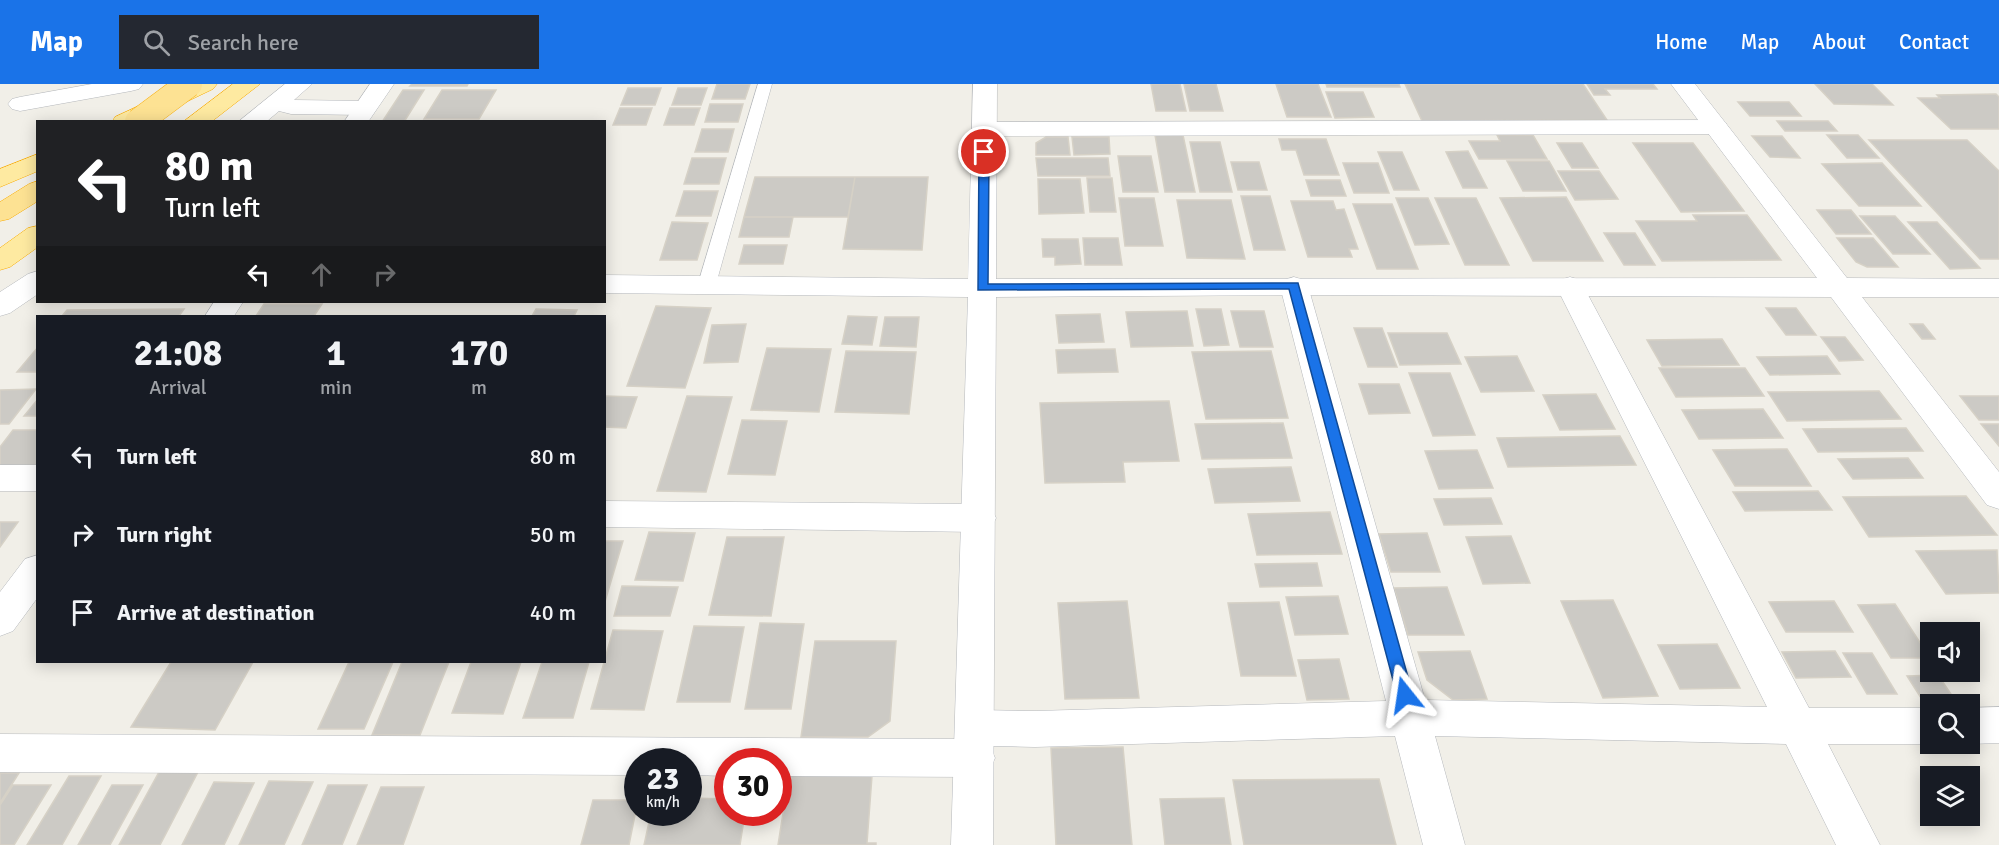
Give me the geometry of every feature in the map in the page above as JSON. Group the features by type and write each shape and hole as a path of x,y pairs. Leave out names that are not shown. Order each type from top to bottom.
{"highway":[{"path":"141,120 189,84"},
{"path":"128,120 205,84"},
{"path":"198,120 248,84"},
{"path":"0,178 36,162"},
{"path":"0,213 36,190"},
{"path":"0,261 36,235"}],"street":[{"path":"10,109 52,84"},
{"path":"10,109 131,84"},
{"path":"253,120 300,84"},
{"path":"275,103 291,108 360,115 382,84"},
{"path":"972,845 980,518 985,84"},
{"path":"1683,84 1999,496"},
{"path":"984,129 1716,128"},
{"path":"0,306 36,281"},
{"path":"606,284 982,288 1294,286 1999,288"},
{"path":"1294,286 1412,718 1444,845"},
{"path":"1570,286 1859,845"},
{"path":"0,478 36,478"},
{"path":"606,514 980,518"},
{"path":"0,620 36,572"},
{"path":"0,753 975,743 1035,729 1412,718 1797,726 1920,726"},
{"path":"1980,726 1999,725"}],"lane":[{"path":"707,284 765,84"}],"building":[{"path":"412,84 468,84 467,86 410,86"},
{"path":"717,84 750,84 745,99 712,99"},
{"path":"1151,84 1180,84 1186,111 1156,111"},
{"path":"1184,84 1216,84 1223,111 1190,111"},
{"path":"1276,84 1318,84 1331,117 1287,117"},
{"path":"1326,84 1399,84 1400,87 1327,87"},
{"path":"1405,84 1583,84 1607,120 1422,121"},
{"path":"1587,84 1653,84 1657,89 1605,89 1610,95 1594,95"},
{"path":"1815,84 1872,84 1893,105 1834,104"},
{"path":"628,88 661,88 655,105 621,105"},
{"path":"678,88 707,88 701,105 672,105"},
{"path":"403,90 424,90 405,120 383,120"},
{"path":"442,90 496,90 479,119 424,119"},
{"path":"1326,92 1363,92 1374,117 1335,118"},
{"path":"1996,94 1999,97 1999,129 1951,129 1918,98 1940,98 1937,95"},
{"path":"1738,102 1789,102 1801,116 1750,116"},
{"path":"710,104 743,104 738,122 705,122"},
{"path":"620,108 652,108 646,125 613,125"},
{"path":"670,108 700,108 694,125 664,125"},
{"path":"1777,121 1828,121 1837,131 1785,131"},
{"path":"702,129 734,129 728,152 695,152"},
{"path":"1155,135 1183,135 1195,192 1165,192"},
{"path":"1497,135 1533,135 1547,159 1479,159 1469,141 1500,141"},
{"path":"1827,135 1858,135 1879,158 1847,158"},
{"path":"1752,136 1782,136 1800,158 1770,157"},
{"path":"1046,137 1068,137 1070,155 1036,155 1036,143"},
{"path":"1072,137 1109,137 1110,154 1074,155"},
{"path":"1279,139 1326,139 1339,175 1304,175 1296,150 1282,150"},
{"path":"1869,140 1967,140 1999,171 1999,259 1980,259"},
{"path":"1190,142 1220,142 1232,192 1200,192"},
{"path":"1557,143 1582,143 1598,168 1572,168"},
{"path":"1633,143 1693,143 1744,211 1681,212"},
{"path":"1468,151 1487,188 1463,188 1446,152"},
{"path":"1378,152 1402,152 1419,190 1394,190"},
{"path":"1118,156 1151,156 1158,192 1123,192"},
{"path":"692,158 726,158 719,184 684,184"},
{"path":"1036,158 1108,158 1110,176 1038,176"},
{"path":"1507,161 1549,161 1566,191 1523,191"},
{"path":"1231,162 1259,162 1267,190 1238,190"},
{"path":"1343,163 1378,163 1389,193 1354,193"},
{"path":"1882,163 1921,206 1859,206 1822,164"},
{"path":"1558,171 1599,171 1618,199 1575,200"},
{"path":"755,177 855,177 848,217 744,217"},
{"path":"855,177 928,177 922,250 843,249"},
{"path":"1087,178 1112,178 1116,212 1090,212"},
{"path":"1038,179 1080,179 1084,213 1039,214"},
{"path":"1306,180 1340,180 1346,196 1311,196"},
{"path":"684,191 718,191 711,216 676,216"},
{"path":"1241,196 1270,196 1285,250 1254,250"},
{"path":"1566,197 1603,261 1533,261 1500,198"},
{"path":"1119,198 1154,198 1163,246 1125,246"},
{"path":"1396,198 1428,198 1449,244 1415,245"},
{"path":"1435,198 1476,198 1509,265 1465,265"},
{"path":"1177,200 1231,200 1245,259 1187,258"},
{"path":"1291,201 1333,201 1336,210 1344,209 1358,249 1349,249 1352,257 1308,257"},
{"path":"1353,204 1392,204 1418,269 1377,269"},
{"path":"1817,210 1851,210 1871,234 1836,234"},
{"path":"1693,215 1747,215 1781,260 1662,261 1636,221 1697,221"},
{"path":"1860,216 1895,216 1930,254 1893,254"},
{"path":"744,217 793,217 789,237 739,237"},
{"path":"672,222 708,223 697,260 660,260"},
{"path":"1908,222 1937,222 1980,268 1950,269"},
{"path":"1604,233 1635,233 1655,265 1624,265"},
{"path":"1083,238 1118,238 1122,265 1085,265"},
{"path":"1837,238 1873,238 1898,267 1867,267 1856,262"},
{"path":"1042,239 1078,239 1081,264 1055,265 1055,257 1043,257"},
{"path":"744,245 787,245 783,264 739,264"},
{"path":"264,304 322,304 315,315 257,315"},
{"path":"656,306 711,308 685,388 627,386"},
{"path":"1766,308 1796,308 1816,335 1786,335"},
{"path":"184,309 180,315 63,315 67,310"},
{"path":"536,309 577,310 574,315 533,315"},
{"path":"1196,309 1221,309 1229,345 1204,346"},
{"path":"1187,311 1193,346 1131,347 1126,312"},
{"path":"1231,311 1264,311 1273,347 1240,347"},
{"path":"1100,314 1104,342 1059,343 1056,315"},
{"path":"848,316 877,317 872,345 842,344"},
{"path":"885,317 919,317 916,347 880,346"},
{"path":"746,324 738,362 704,363 712,325"},
{"path":"1910,324 1923,324 1935,339 1922,339"},
{"path":"1354,328 1382,328 1397,367 1368,367"},
{"path":"1388,333 1447,333 1461,364 1400,365"},
{"path":"1821,337 1845,337 1863,360 1839,361"},
{"path":"1722,339 1739,365 1662,366 1647,340"},
{"path":"767,348 831,349 819,412 751,410"},
{"path":"36,349 36,372 17,372"},
{"path":"1115,349 1118,372 1058,373 1056,350"},
{"path":"846,351 916,352 909,414 835,412"},
{"path":"1271,351 1288,418 1206,419 1192,352"},
{"path":"1517,356 1534,391 1481,392 1465,357"},
{"path":"1827,356 1840,374 1770,375 1757,357"},
{"path":"1659,368 1745,368 1764,396 1676,397"},
{"path":"1409,373 1450,373 1475,435 1433,436"},
{"path":"1359,384 1399,384 1410,413 1369,414"},
{"path":"36,389 9,424 0,424 0,390"},
{"path":"1879,391 1901,419 1787,421 1768,392"},
{"path":"1596,394 1615,429 1560,430 1543,395"},
{"path":"606,396 637,397 626,428 606,427"},
{"path":"687,396 732,397 706,492 657,491"},
{"path":"1960,396 1999,396 1999,420 1979,420"},
{"path":"36,401 36,416 24,416"},
{"path":"1169,401 1179,461 1123,462 1125,482 1045,483 1040,403"},
{"path":"1763,409 1783,438 1699,439 1682,410"},
{"path":"742,420 787,421 775,475 728,474"},
{"path":"1283,423 1292,458 1202,459 1195,424"},
{"path":"1981,424 1999,424 1999,446"},
{"path":"1906,428 1923,451 1818,452 1803,429"},
{"path":"13,430 36,430 36,465 0,466 0,447"},
{"path":"1620,436 1636,465 1508,467 1497,438"},
{"path":"1787,449 1811,486 1735,486 1713,450"},
{"path":"1477,450 1493,488 1439,489 1425,451"},
{"path":"1908,458 1923,478 1853,479 1838,459"},
{"path":"1291,467 1300,501 1215,503 1208,469"},
{"path":"1818,491 1832,510 1745,511 1733,492"},
{"path":"1966,496 1997,535 1869,537 1843,497"},
{"path":"1491,498 1502,524 1444,525 1434,499"},
{"path":"1330,512 1342,554 1257,555 1248,514"},
{"path":"0,522 18,522 0,547"},
{"path":"649,532 695,533 683,581 635,580"},
{"path":"1427,533 1440,572 1391,572 1379,534"},
{"path":"1511,536 1530,583 1483,584 1466,537"},
{"path":"727,537 784,537 771,616 709,615"},
{"path":"606,541 623,541 606,598"},
{"path":"1997,550 1999,593 1946,594 1916,551"},
{"path":"1317,563 1322,586 1260,587 1255,564"},
{"path":"622,586 678,587 670,616 614,616"},
{"path":"1447,587 1464,635 1408,635 1394,588"},
{"path":"1338,596 1348,634 1295,635 1286,597"},
{"path":"1613,600 1658,696 1603,698 1561,601"},
{"path":"1127,601 1139,698 1065,699 1058,603"},
{"path":"1834,601 1853,632 1786,632 1769,602"},
{"path":"1279,602 1296,676 1241,676 1228,603"},
{"path":"1895,604 1920,643 1920,658 1891,658 1858,605"},
{"path":"760,623 804,624 791,709 745,709"},
{"path":"694,626 744,627 730,702 677,702"},
{"path":"613,630 663,631 644,710 591,709 604,663 606,663"},
{"path":"815,641 896,641 890,721 868,737 801,737"},
{"path":"1717,644 1740,688 1680,689 1658,645"},
{"path":"1470,651 1487,699 1453,700 1427,680 1418,652"},
{"path":"1835,651 1851,677 1796,678 1782,652"},
{"path":"1843,653 1872,653 1897,694 1867,694"},
{"path":"1339,659 1349,699 1307,700 1298,660"},
{"path":"170,663 252,663 215,730 131,727"},
{"path":"349,663 393,663 364,729 318,729"},
{"path":"402,663 449,663 420,735 372,735"},
{"path":"471,663 521,663 503,714 452,713"},
{"path":"542,663 589,663 573,718 523,718"},
{"path":"1907,676 1920,676 1920,682 1943,682 1951,694 1920,694 1920,696"},
{"path":"1123,747 1132,845 1056,845 1051,748"},
{"path":"159,772 198,772 160,845 119,845"},
{"path":"0,773 19,773 0,803"},
{"path":"792,775 872,776 867,843 876,843 876,845 778,845 781,826 792,826"},
{"path":"69,776 101,776 62,845 27,845"},
{"path":"1379,779 1396,845 1244,845 1233,780"},
{"path":"269,781 313,782 284,845 239,845"},
{"path":"214,782 254,783 224,845 182,845"},
{"path":"13,785 51,785 14,845 0,845 0,805"},
{"path":"112,785 143,785 110,845 78,845"},
{"path":"328,785 367,785 342,845 302,845"},
{"path":"381,787 424,787 403,845 357,845"},
{"path":"702,798 714,799 714,826 743,826 740,845 644,845 648,826 702,826"},
{"path":"1224,798 1231,845 1165,845 1160,799"},
{"path":"593,800 624,800 624,826 633,826 629,845 581,845"}],"route":[{"path":"984,152 982,288 1294,286 1405,695"}]}
